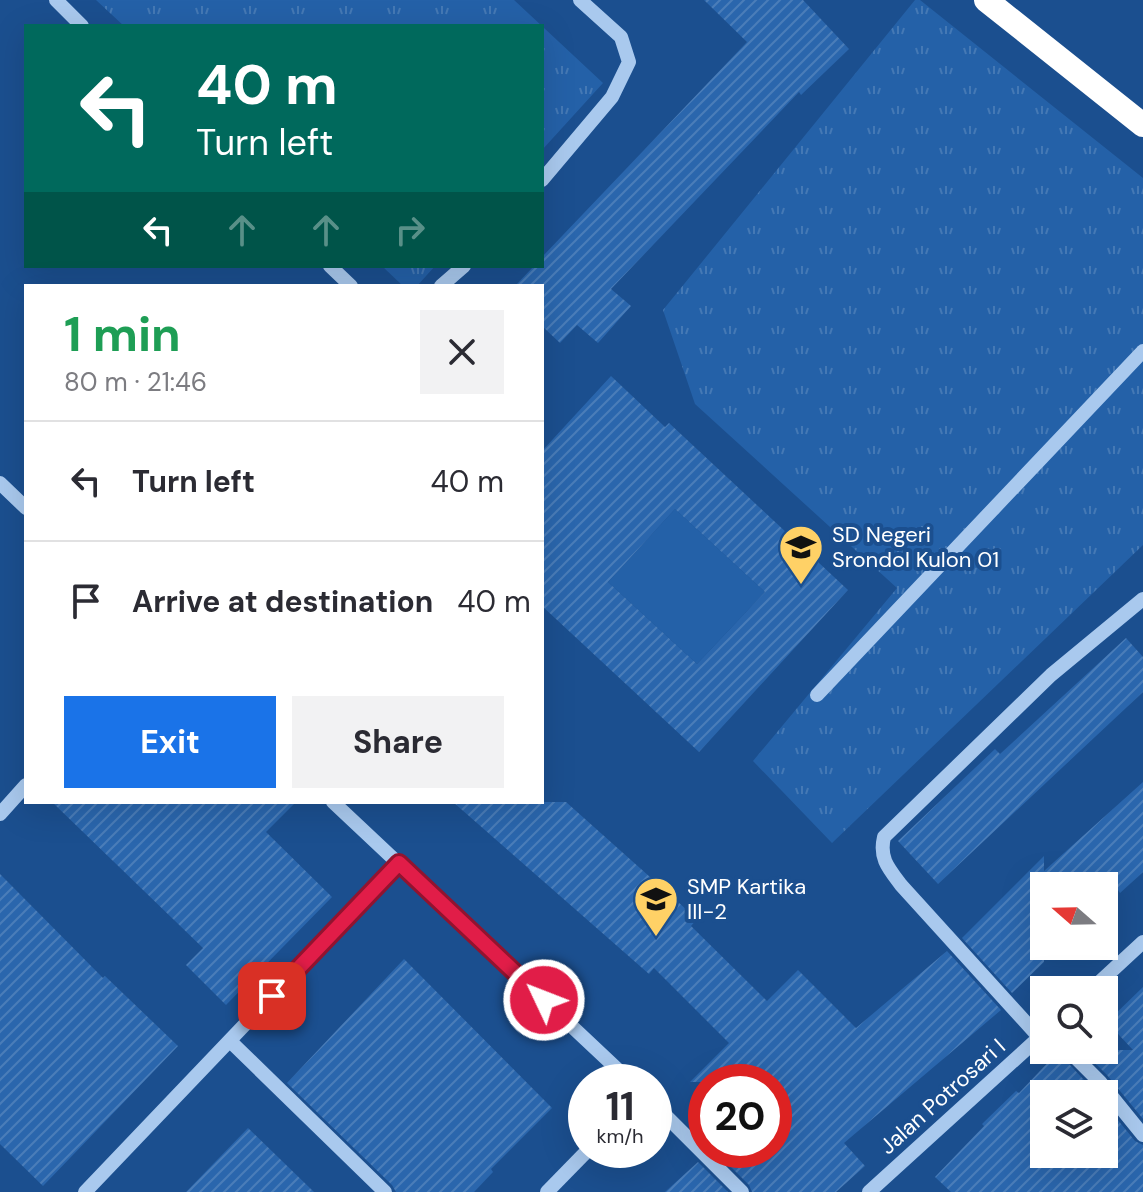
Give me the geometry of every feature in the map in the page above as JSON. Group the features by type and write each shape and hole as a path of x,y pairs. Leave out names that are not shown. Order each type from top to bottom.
{"highway":[{"path":"986,0 1143,125"}],"street":[{"path":"56,0 80,24"},
{"path":"544,178 612,97 629,62 621,37 580,0"},
{"path":"332,268 349,284"},
{"path":"443,284 462,268"},
{"path":"817,695 1143,351"},
{"path":"0,483 24,506"},
{"path":"1030,1023 893,875 881,852 884,837 1051,675 1143,599"},
{"path":"0,814 24,787"},
{"path":"335,804 612,1064"},
{"path":"85,1192 399,863"},
{"path":"1106,976 1143,942"},
{"path":"230,1041 385,1192"},
{"name":"Jalan Potrosari I","path":"869,1192 1030,1045"},
{"path":"1082,1064 1143,1135"},
{"path":"672,1122 742,1192"},
{"path":"547,1192 570,1168"}],"green space":[{"path":"96,0 514,0 540,24 122,24"},
{"path":"915,0 920,0 1143,178 1143,545 832,843 753,761 897,588 695,404 663,310"},
{"path":"544,28 603,83 544,148"},
{"path":"384,268 433,268 419,284 401,284"},
{"path":"675,509 765,592 697,664 608,582"}],"building":[{"path":"704,0 803,0 849,49 801,95 799,92 611,289 631,306 598,343 577,325 560,343 544,328 544,284 517,284 532,268 544,268 544,255 747,42"},
{"name":"SD Negeri Srondol Kulon 01","path":"611,376 665,427 669,423 848,590 699,752 544,608 544,449","holes":["675,509 765,592 697,664 608,582"]},
{"path":"1126,638 1143,657 1143,692 938,884 898,841 995,749 1000,754"},
{"path":"1143,782 1143,872 1120,893 1118,872 1030,872 1030,960 1044,962 1012,993 962,938 1044,856 1044,871"},
{"path":"566,802 697,919 691,926 767,1001 798,970 856,1028 947,951 1001,1010 844,1143 865,1166 836,1192 752,1192 732,1168 792,1168 792,1064 708,1064 729,1043 654,968 649,974 455,804"},
{"path":"54,804 294,804 266,832 332,897 226,1005 186,965 203,948"},
{"path":"0,874 103,978 105,976 178,1046 43,1186 0,1144"},
{"path":"404,959 552,1108 491,1169 493,1172 474,1192 396,1192 287,1083"},
{"path":"1143,987 1143,1119 1118,1088 1118,1080 1111,1080 1096,1064 1118,1064 1118,1050 1133,1050 1118,1034 1118,1011"},
{"path":"1047,1064 1069,1064 1084,1080 1031,1080"},
{"path":"1030,1081 1030,1168 1118,1168 1118,1120 1135,1141 1143,1145 1143,1192 951,1192 935,1177 984,1126 982,1124 1016,1091 1019,1093"},
{"path":"248,1128 314,1192 186,1192"},
{"path":"691,1168 704,1168 728,1192 665,1192"}],"place":[{"name":"SD Negeri Srondol Kulon 01","path":"801,586"},
{"name":"SMP Kartika III-2","path":"656,938"}],"route":[{"path":"272,996 399,863 544,1000"}]}
